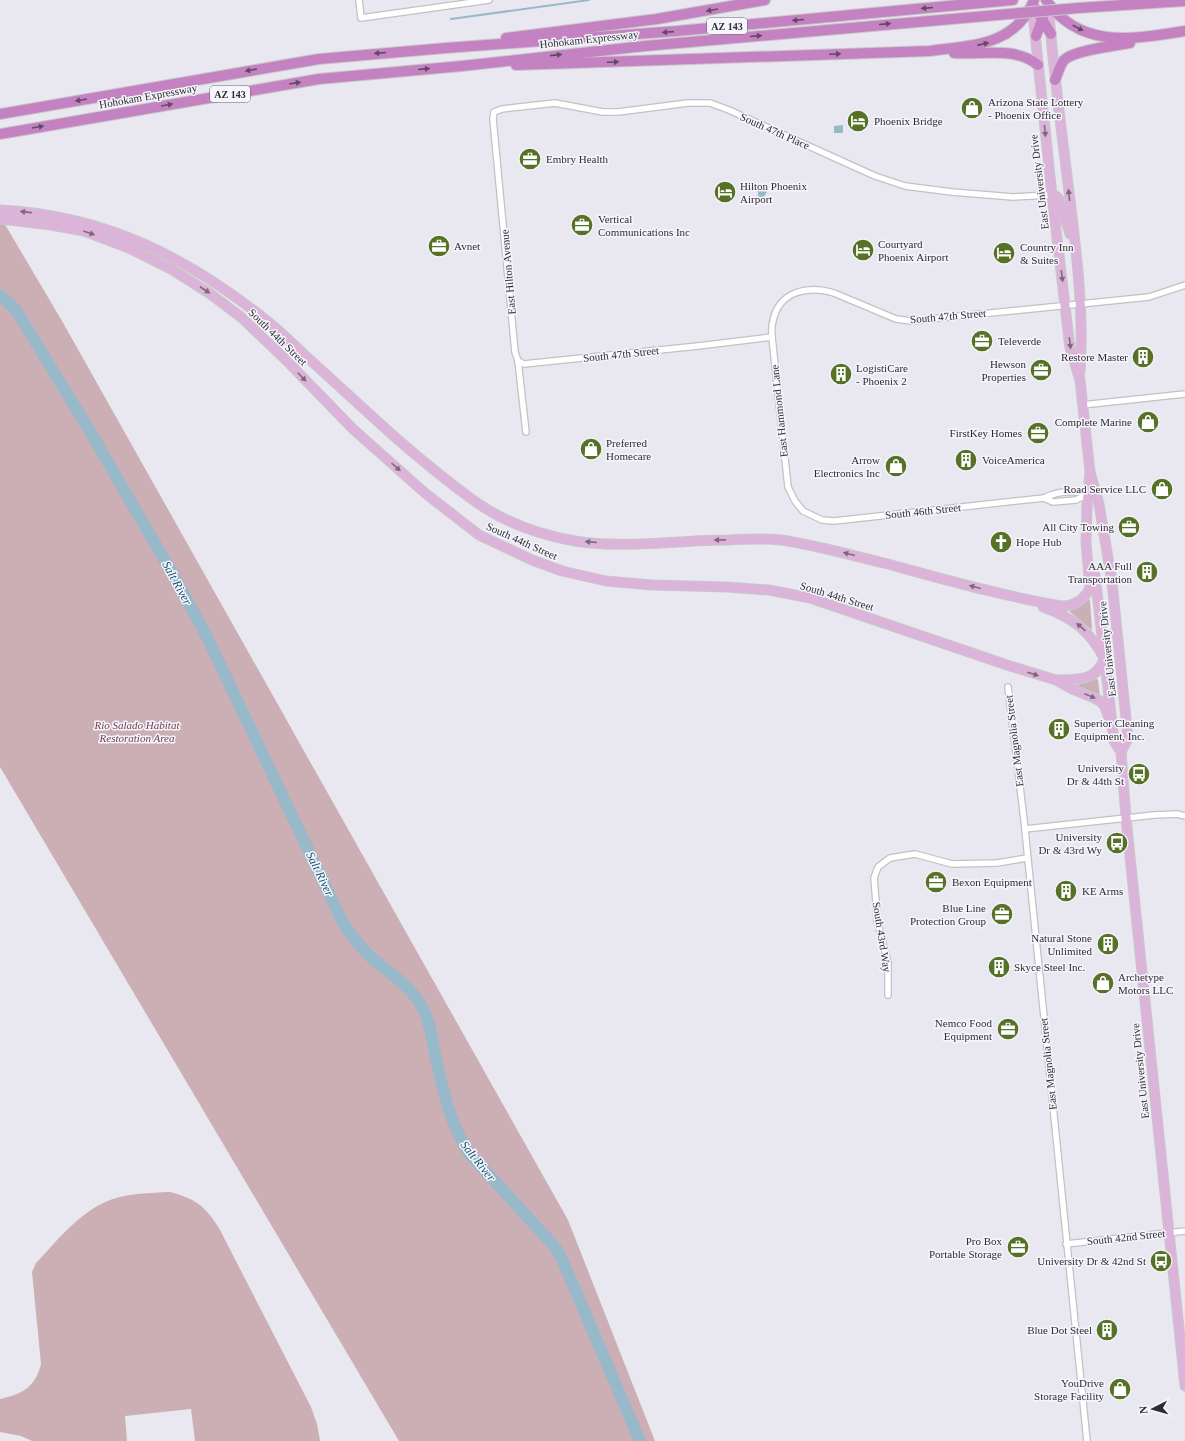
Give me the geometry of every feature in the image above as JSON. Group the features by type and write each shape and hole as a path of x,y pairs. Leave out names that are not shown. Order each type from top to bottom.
{"highway":[{"path":"446,48 505,38 657,20 765,0"},
{"name":"Hohokam Expressway","path":"0,114 296,63 343,57 677,31 1013,0"},
{"path":"1031,1 1050,34"},
{"path":"462,66 930,51 980,44 1000,38 1021,22 1026,16 1031,1"},
{"path":"1036,36 1048,1"},
{"path":"1048,1 1058,15 1087,33 1100,37 1122,38 1160,35 1185,31"},
{"name":"Hohokam Expressway","path":"0,134 311,80 462,66 645,46 1078,8 1185,1"},
{"path":"1078,8 1185,6"},
{"path":"1055,80 1063,61 1072,54 1131,43 1160,35"},
{"path":"930,51 968,54 1012,53 1026,56 1038,65"}],"main road":[{"name":"East University Drive","path":"1031,1 1070,348 1080,380"},
{"name":"East University Drive","path":"1048,1 1055,80 1081,303 1082,346 1080,380 1082,404 1092,493 1099,504 1112,582 1128,738 1121,752"},
{"path":"1052,195 1059,199 1076,255"},
{"name":"South 44th Street","path":"0,210 26,212 84,231 128,248 171,269 210,293 241,318 286,359 353,429 425,493 479,535 532,560 562,571 606,581 652,585 727,587 769,590 810,598 1010,666 1056,680"},
{"name":"South 44th Street","path":"0,219 52,220 115,232 151,247 189,266 235,297 274,327 415,456 481,507 506,520 531,530 576,541 614,544 768,539 784,541 830,549 1012,597"},
{"name":"East University Drive","path":"1092,493 1087,505 1114,741 1121,752 1126,818 1185,1386"},
{"path":"1012,597 1068,606 1078,603 1087,594 1090,583 1086,543 1087,505"},
{"path":"1012,597 1050,610 1078,624 1095,643 1104,658 1098,671 1085,678 1076,680 1056,680"},
{"path":"1104,658 1120,656"},
{"path":"1056,680 1072,690 1100,701 1104,705 1112,724"}],"street":[{"path":"359,0 361,18 489,0"},
{"name":"South 47th Place","path":"494,112 502,109 555,103 603,112 618,112 688,103 710,103 876,176 905,186 1013,197 1052,195"},
{"name":"East Hilton Avenue","path":"494,112 493,119 515,352 518,361 526,432"},
{"name":"South 47th Street","path":"778,308 786,298 796,292 811,289 824,290 896,319 911,321 1066,304 1149,297 1185,285"},
{"name":"East Hammond Lane","path":"778,308 772,321 772,337 788,487 795,501 803,511"},
{"name":"South 47th Street","path":"518,361 524,364 772,337"},
{"path":"1082,404 1185,394"},
{"name":"South 46th Street","path":"803,511 822,520 834,521 1044,498 1053,493 1076,491 1092,493"},
{"name":"South 46th Street","path":"1044,498 1053,502 1076,500 1092,493"},
{"name":"East Magnolia Street","path":"1008,687 1025,829 1087,1441"},
{"path":"1025,829 1154,815 1177,814 1185,816"},
{"name":"South 43rd Way","path":"888,994 888,963 877,920 876,908 874,878 878,868 890,858 915,854 952,864 997,863 1027,858"},
{"name":"South 42nd Street","path":"1066,1244 1185,1231"}],"green space":[{"name":"Rio Salado Habitat Restoration Area","path":"0,216 62,321 568,1220 655,1441 399,1441 0,767"},
{"path":"1088,599 1090,601 1092,630 1069,611 1077,608"},
{"path":"1096,678 1098,680 1100,697 1077,687 1078,685"},
{"path":"170,1192 194,1201 200,1205 210,1215 220,1230 311,1407 317,1424 320,1441 195,1441 191,1409 125,1416 127,1441 32,1441 21,1436 0,1432 0,1399 15,1395 26,1389 35,1379 41,1364 32,1272 36,1263 70,1227 99,1205 124,1196"}],"water":[{"path":"843,125 843,133 834,133 834,126"},
{"path":"755,182 767,192 763,198 758,196 758,192 752,185"},
{"path":"885,254 895,256 895,262 884,260"}],"waterway":[{"path":"451,19 589,0"},
{"name":"Salt River","path":"0,295 16,310 91,433 175,578 206,635 343,923 364,950 406,986 422,1007 427,1018 447,1104 461,1140 468,1152 555,1247 561,1257 640,1441"}],"place":[{"name":"Arizona State Lottery - Phoenix Office","path":"972,108"},
{"name":"Phoenix Bridge","path":"858,121"},
{"name":"Embry Health","path":"530,159"},
{"name":"Hilton Phoenix Airport","path":"725,192"},
{"name":"Vertical Communications Inc","path":"582,225"},
{"name":"Avnet","path":"439,246"},
{"name":"Courtyard Phoenix Airport","path":"863,250"},
{"name":"Country Inn & Suites","path":"1004,253"},
{"name":"Televerde","path":"982,341"},
{"name":"Restore Master","path":"1143,357"},
{"name":"Hewson Properties","path":"1041,370"},
{"name":"LogistiCare - Phoenix 2","path":"841,374"},
{"name":"Complete Marine","path":"1148,422"},
{"name":"FirstKey Homes","path":"1038,433"},
{"name":"Preferred Homecare","path":"591,449"},
{"name":"VoiceAmerica","path":"966,460"},
{"name":"Arrow Electronics Inc","path":"896,466"},
{"name":"Road Service LLC","path":"1162,489"},
{"name":"All City Towing","path":"1129,527"},
{"name":"Hope Hub","path":"1001,542"},
{"name":"AAA Full Transportation","path":"1147,572"},
{"name":"Superior Cleaning Equipment, Inc.","path":"1059,729"},
{"name":"University Dr & 44th St","path":"1139,774"},
{"name":"University Dr & 43rd Wy","path":"1117,843"},
{"name":"Bexon Equipment","path":"936,882"},
{"name":"KE Arms","path":"1066,891"},
{"name":"Blue Line Protection Group","path":"1002,914"},
{"name":"Natural Stone Unlimited","path":"1108,944"},
{"name":"Skyce Steel Inc.","path":"999,967"},
{"name":"Archetype Motors LLC","path":"1103,983"},
{"name":"Nemco Food Equipment","path":"1008,1029"},
{"name":"Pro Box Portable Storage","path":"1018,1247"},
{"name":"University Dr & 42nd St","path":"1161,1261"},
{"name":"Blue Dot Steel","path":"1107,1330"},
{"name":"YouDrive Storage Facility","path":"1120,1389"}]}
